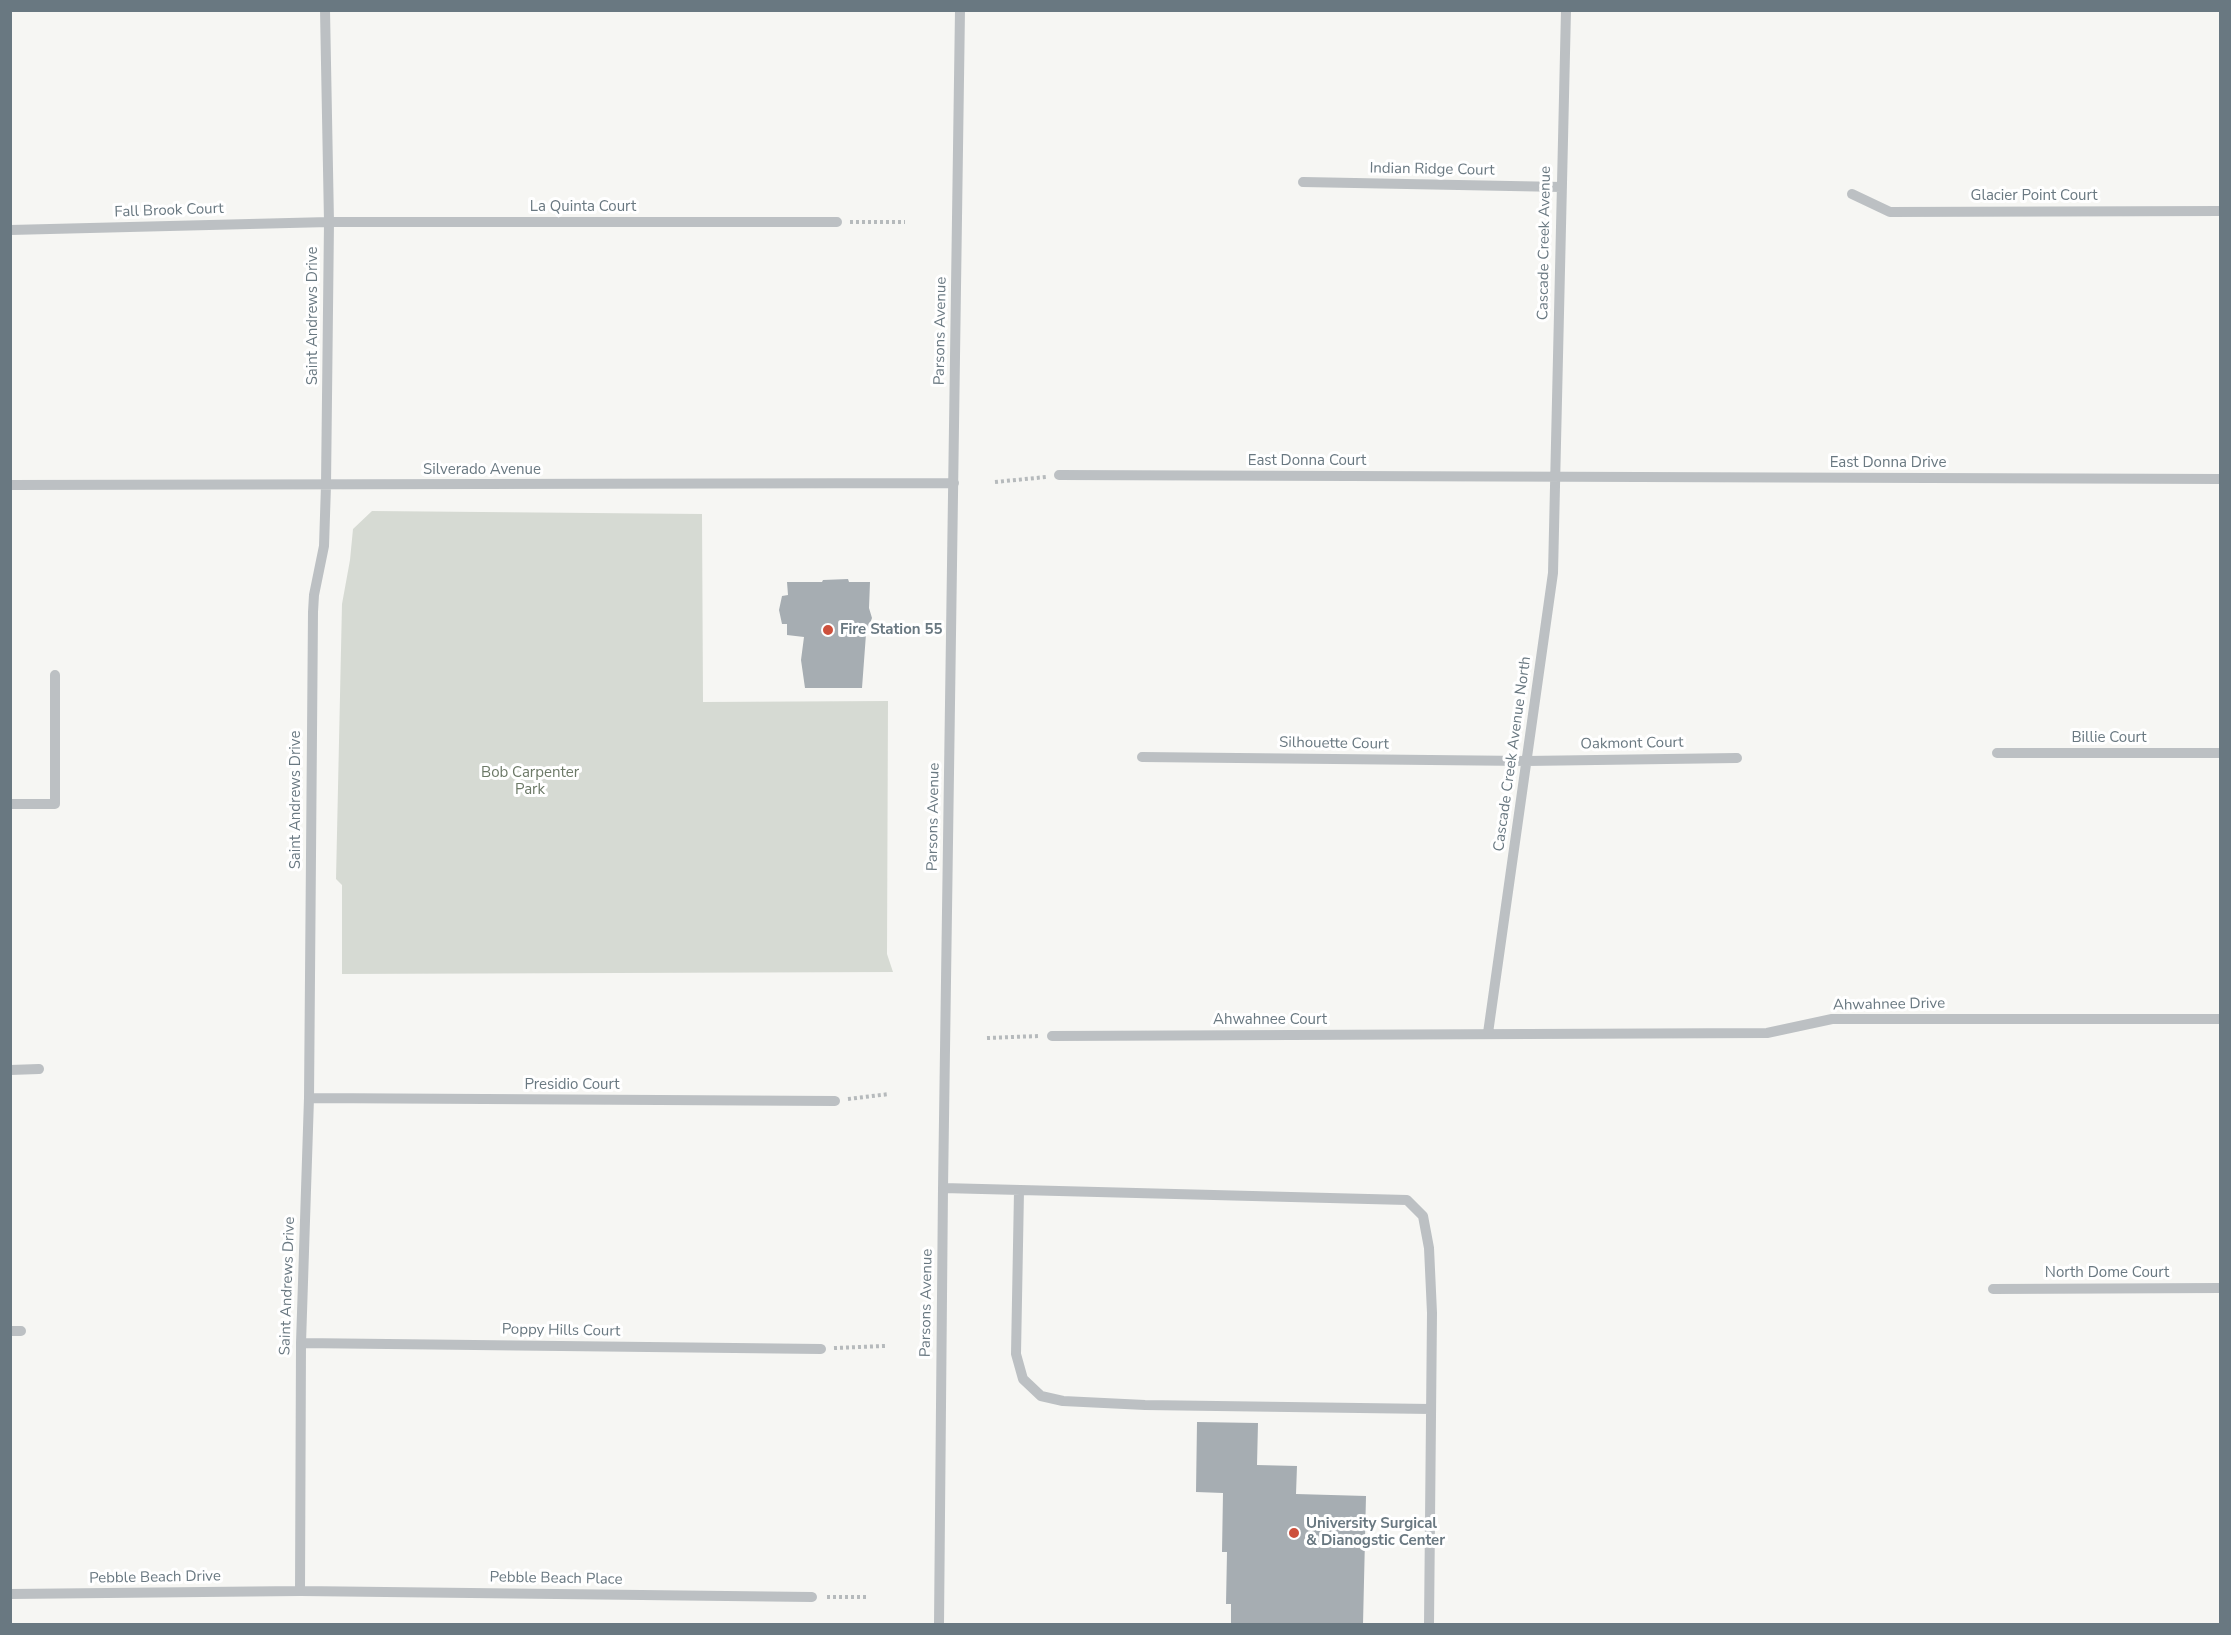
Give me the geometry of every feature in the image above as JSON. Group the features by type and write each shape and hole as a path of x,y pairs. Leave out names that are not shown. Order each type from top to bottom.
{"street":[{"name":"Saint Andrews Drive","path":"300,1592 301,1343 309,1098 313,612 314,595 324,546 326,485 329,222 325,10"},
{"name":"Parsons Avenue","path":"939,1624 960,10"},
{"name":"Cascade Creek Avenue","path":"1555,477 1566,10"},
{"name":"Indian Ridge Court","path":"1303,182 1562,187"},
{"name":"Glacier Point Court","path":"1852,194 1890,212 2220,211"},
{"name":"La Quinta Court","path":"329,222 837,222"},
{"name":"Fall Brook Court","path":"10,230 329,222"},
{"name":"East Donna Court","path":"1059,475 1555,477"},
{"name":"East Donna Drive","path":"1555,477 2220,479"},
{"name":"Cascade Creek Avenue North","path":"1488,1033 1553,582 1555,477"},
{"name":"Silverado Avenue","path":"10,485 954,483"},
{"path":"10,804 55,804 55,675"},
{"name":"Billie Court","path":"1997,753 2220,753"},
{"name":"Silhouette Court","path":"1142,757 1526,761"},
{"name":"Oakmont Court","path":"1526,761 1737,758"},
{"name":"Ahwahnee Drive","path":"1488,1033 1767,1033 1832,1019 2220,1019"},
{"name":"Ahwahnee Court","path":"1052,1036 1488,1033"},
{"path":"10,1070 39,1069"},
{"name":"Presidio Court","path":"309,1098 835,1101"},
{"path":"943,1188 1407,1200 1423,1216 1429,1248 1432,1313 1428,1624"},
{"path":"1018,1191 1016,1354 1023,1379 1041,1396 1063,1401 1144,1405 1431,1408"},
{"name":"North Dome Court","path":"1993,1289 2220,1288"},
{"name":"Poppy Hills Court","path":"301,1343 821,1348"},
{"name":"Pebble Beach Drive","path":"10,1594 300,1592"},
{"name":"Pebble Beach Place","path":"300,1592 812,1597"}],"path":[{"path":"837,222 905,222"},
{"path":"995,482 1059,475"},
{"path":"987,1038 1052,1036"},
{"path":"835,1101 889,1094"},
{"path":"821,1348 885,1346"},
{"path":"812,1597 867,1597"}],"green space":[{"name":"Bob Carpenter Park","path":"372,511 702,514 703,702 888,701 887,954 893,972 342,974 342,885 336,879 342,604 353,529"}],"building":[{"name":"Fire Station 55","path":"848,579 849,582 870,582 869,608 872,618 866,634 862,688 805,688 801,660 804,637 787,635 787,624 782,624 779,610 782,596 788,595 787,582"},
{"name":"University Surgical & Dianogstic Center","path":"1197,1422 1258,1423 1257,1465 1297,1466 1296,1494 1366,1496 1363,1624 1231,1624 1231,1604 1226,1604 1227,1552 1222,1552 1223,1493 1196,1492"}],"place":[{"name":"Fire Station 55","path":"828,630"},
{"name":"University Surgical & Dianogstic Center","path":"1294,1533"}]}
